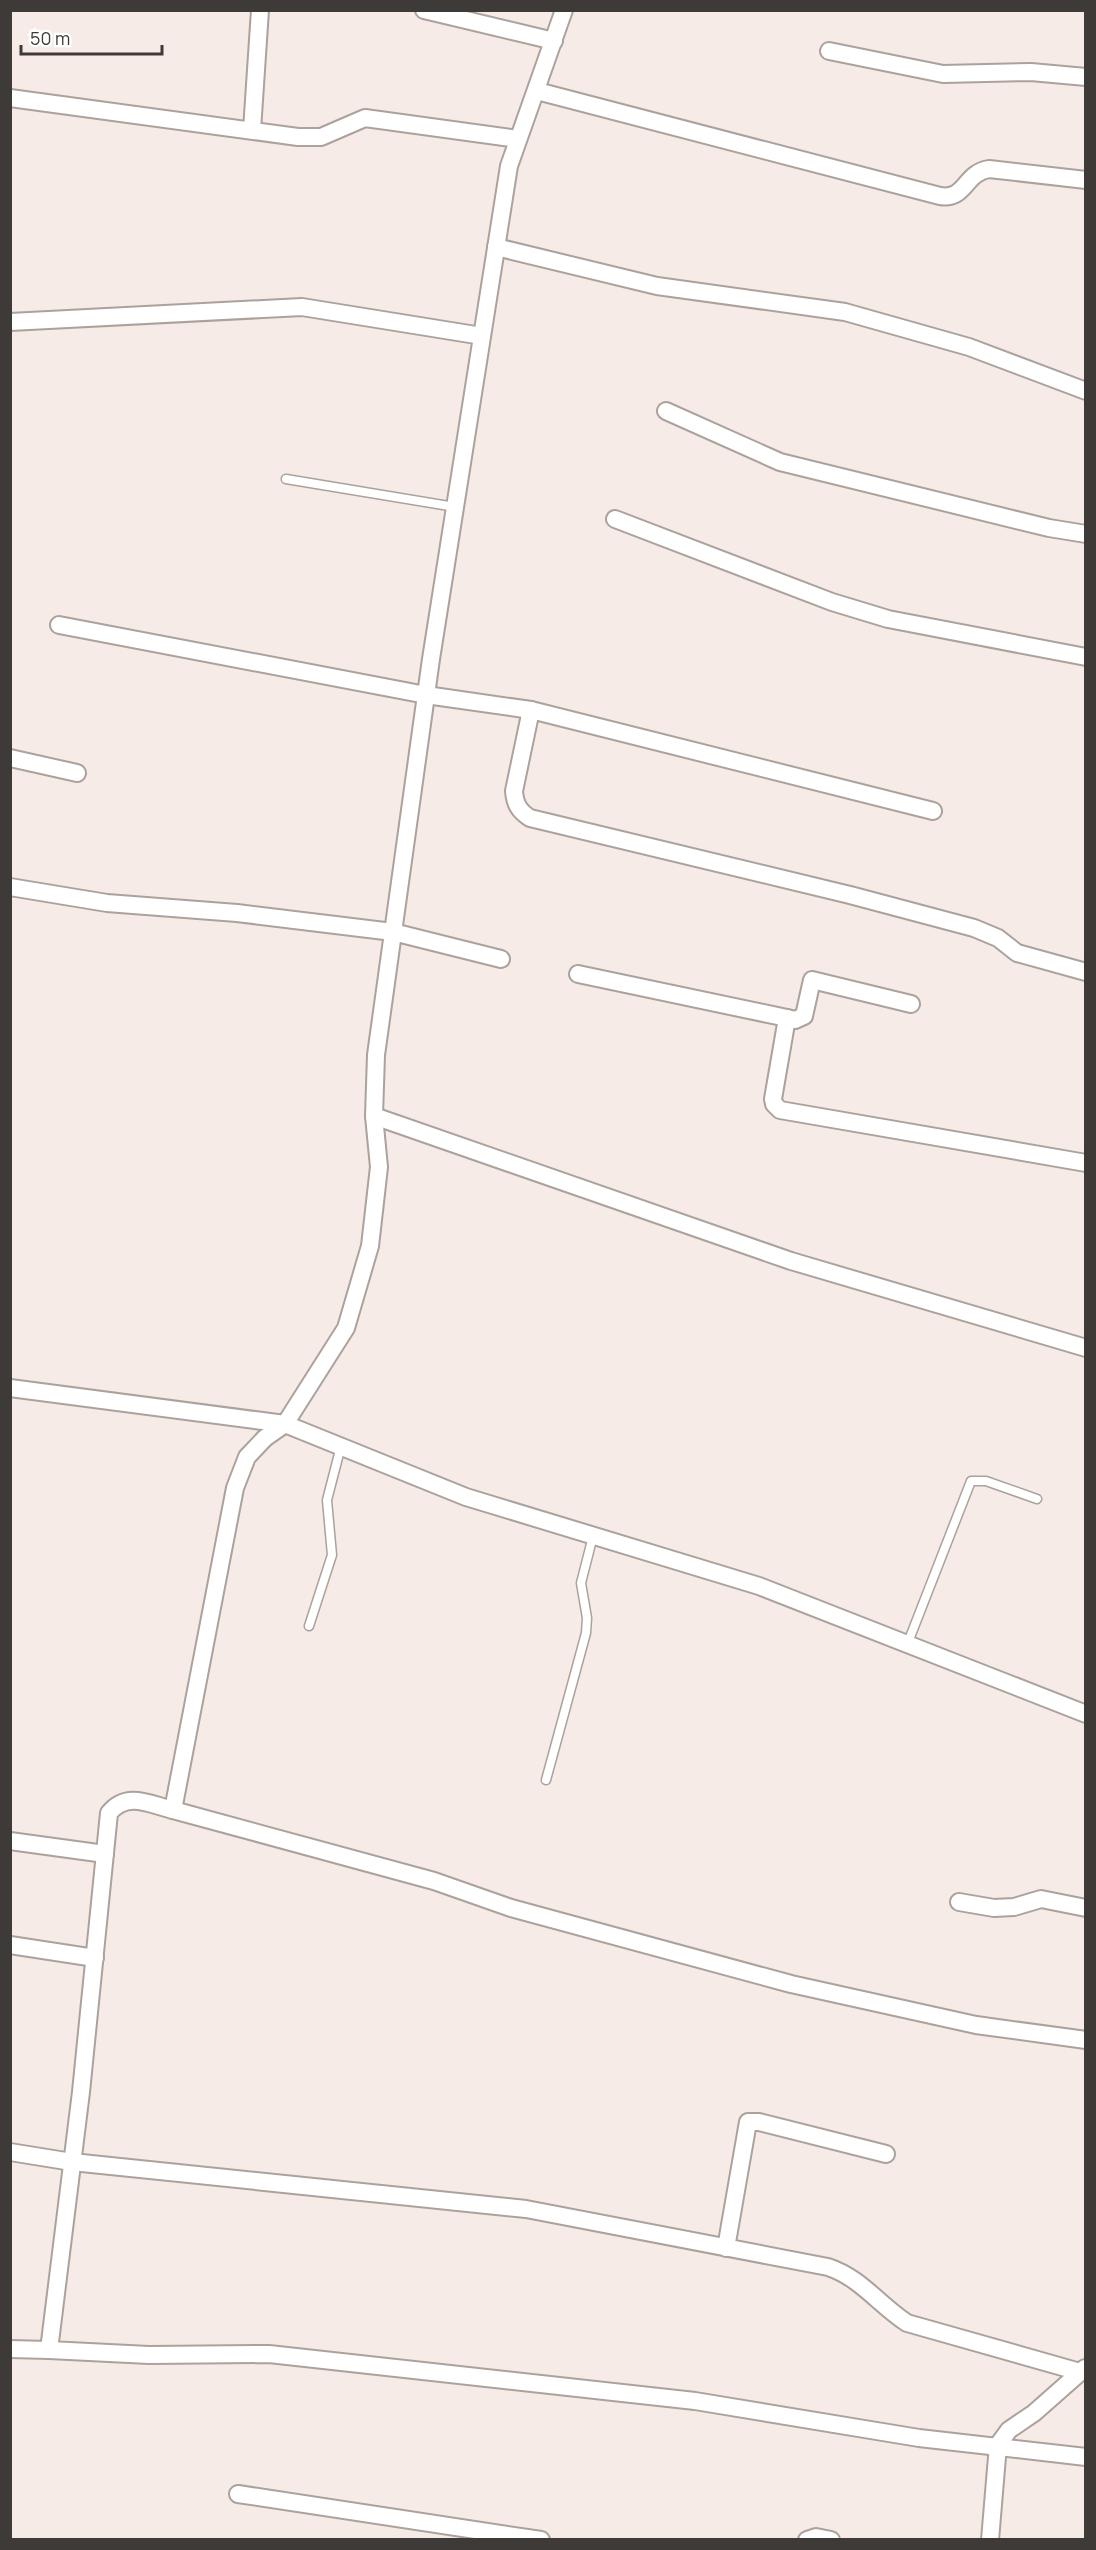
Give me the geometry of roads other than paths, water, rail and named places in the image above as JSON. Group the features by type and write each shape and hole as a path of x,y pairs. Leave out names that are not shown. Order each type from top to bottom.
{"street":[{"path":"252,130 260,10"},
{"path":"424,10 554,41"},
{"path":"174,1810 235,1488 247,1457 265,1438 285,1424 345,1328 369,1246 379,1167 374,1116 376,1055 426,695 496,247 509,166 537,92 564,10"},
{"path":"829,51 943,74 1031,72 1086,77"},
{"path":"537,92 940,196 948,197 957,194 970,176 978,171 989,169 1086,180"},
{"path":"10,98 298,137 321,137 365,117 518,139"},
{"path":"496,247 657,286 862,316 969,347 1086,391"},
{"path":"10,322 302,307 482,336"},
{"path":"666,411 780,462 1049,528 1086,534"},
{"path":"615,519 832,602 888,619 957,635 1086,657"},
{"path":"59,625 426,695 531,710 933,811"},
{"path":"531,710 514,791 515,802 520,812 530,818 850,895 974,928 993,934 1017,953 1086,972"},
{"path":"10,758 77,773"},
{"path":"10,887 107,903 237,913 393,932 501,959"},
{"path":"578,974 795,1020 804,1016 813,980 911,1004"},
{"path":"787,1018 773,1098 777,1108 1086,1163"},
{"path":"374,1116 791,1261 1086,1348"},
{"path":"10,1388 285,1424 466,1497 759,1587 1086,1714"},
{"path":"49,2350 95,1958 109,1813 120,1801 130,1800 174,1810 434,1881 511,1908 791,1984 976,2025 1086,2040"},
{"path":"10,1841 105,1854"},
{"path":"959,1902 994,1908 1014,1907 1041,1899 1086,1908"},
{"path":"10,1945 95,1958"},
{"path":"726,2248 748,2122 759,2122 886,2154"},
{"path":"10,2152 72,2162 526,2209 828,2267 849,2274 890,2312 907,2323 1083,2370"},
{"path":"10,2349 149,2355 269,2354 695,2401 920,2438 998,2445 1086,2457"},
{"path":"990,2540 998,2445 1009,2430 1034,2413 1083,2370"},
{"path":"238,2494 541,2540"},
{"path":"807,2540 816,2537 831,2540"}],"lane":[{"path":"286,479 455,507"},
{"path":"309,1626 332,1555 327,1500 341,1446"},
{"path":"907,1645 971,1481 986,1481 1037,1499"},
{"path":"546,1780 586,1633 587,1618 581,1583 593,1536"}]}
